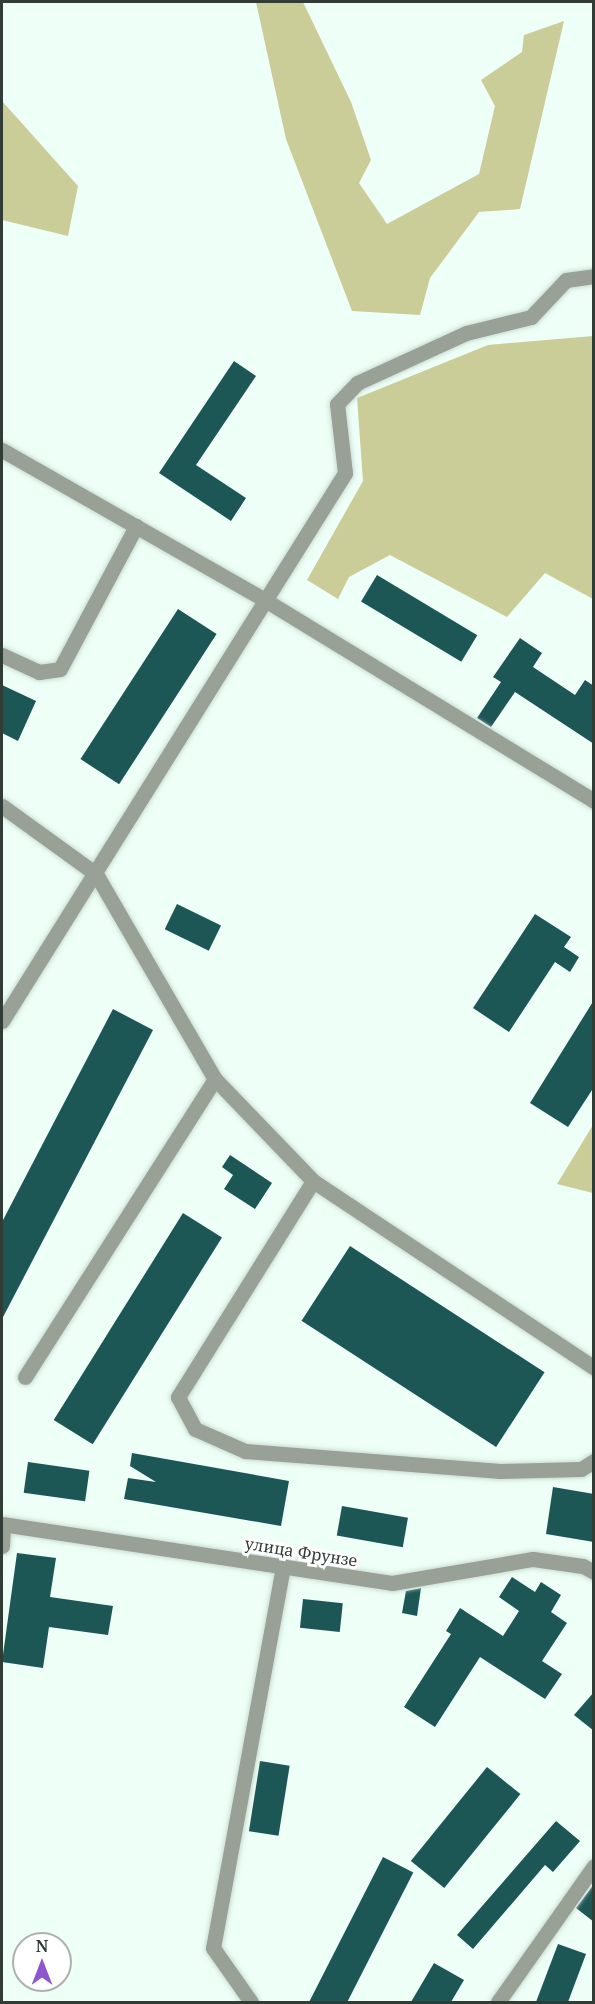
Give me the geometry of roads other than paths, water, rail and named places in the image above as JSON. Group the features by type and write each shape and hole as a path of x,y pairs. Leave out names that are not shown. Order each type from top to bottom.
{"street":[{"path":"2,1021 345,473 337,404 357,383 466,333 531,317 566,280 594,276"},
{"path":"2,450 264,600 594,801"},
{"path":"2,655 39,672 60,669 136,526"},
{"path":"2,806 96,874 215,1079 313,1181 594,1368"},
{"path":"25,1377 215,1079"},
{"path":"313,1181 178,1397 195,1430 245,1451 500,1471 580,1469 594,1461"},
{"path":"2,1524 2,1546"},
{"name":"улица Фрунзе","path":"2,1524 392,1583 534,1559 583,1566 594,1572"},
{"path":"251,2002 213,1948 283,1567"},
{"path":"498,2002 594,1866"}]}
